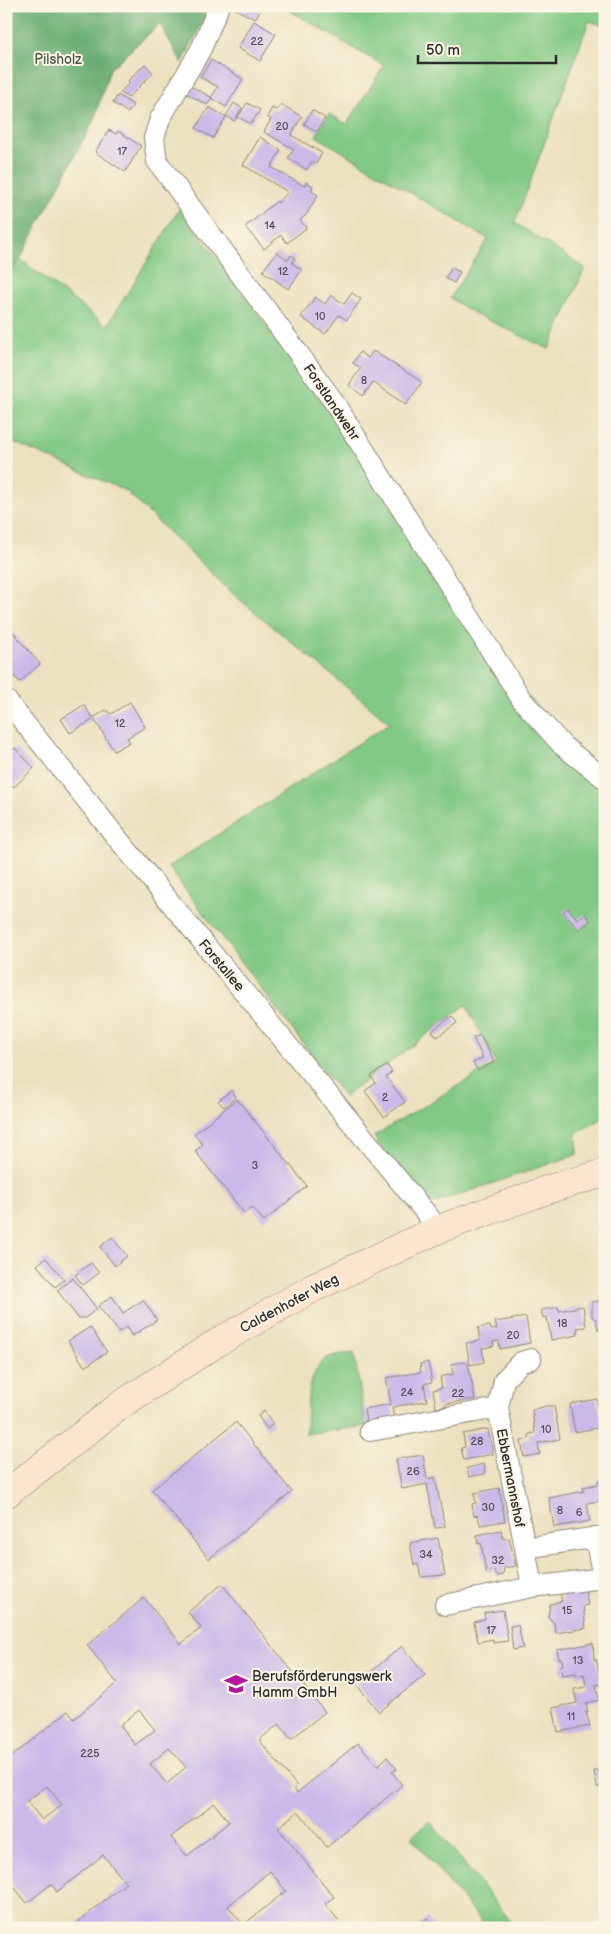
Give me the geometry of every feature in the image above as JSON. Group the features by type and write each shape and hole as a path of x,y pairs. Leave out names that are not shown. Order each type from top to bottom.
{"main road":[{"name":"Caldenhofer Weg","path":"6,1494 122,1404 218,1342 313,1288 438,1229 552,1188 605,1173"}],"street":[{"name":"Forstlandwehr","path":"219,6 201,49 160,119 154,138 157,161 332,399 522,700 563,746 605,779"},
{"name":"Forstallee","path":"6,700 112,833 438,1229"},
{"name":"Ebbermannshof","path":"531,1359 520,1362 504,1380 498,1408 532,1587"},
{"name":"Ebbermannshof","path":"370,1431 498,1408"},
{"path":"445,1605 532,1587 604,1585 600,1536 524,1548"}],"green space":[{"name":"Pilsholz","path":"6,6 211,6 182,63 160,24 110,69 94,120 20,259 6,278"},
{"path":"282,6 605,6 605,26 589,21 515,223 585,268 549,349 471,312 450,298 488,239 316,136 329,114 347,124 384,66"},
{"path":"180,208 358,451 461,621 605,783 605,1117 576,1133 578,1154 412,1211 374,1136 496,1063 466,1005 344,1097 168,867 390,723 233,594 126,491 6,439 6,278 20,259 107,326"},
{"path":"354,1353 366,1426 306,1434 309,1393 315,1372 327,1358"},
{"path":"430,1821 516,1928 487,1928 411,1837"}],"building":[{"path":"236,6 263,6 255,19 235,9"},
{"path":"254,21 276,34 260,61 238,48"},
{"path":"211,60 243,79 226,107 211,98 218,87 200,77"},
{"path":"145,64 153,73 128,98 120,92"},
{"path":"191,86 212,98 207,105 186,93"},
{"path":"118,95 133,105 128,113 113,103"},
{"path":"234,103 242,108 234,121 226,116"},
{"path":"247,103 260,110 251,124 238,117"},
{"path":"281,104 302,117 291,135 322,153 316,164 312,162 307,170 288,158 294,149 264,132 271,119 267,117 272,108 277,110"},
{"path":"209,107 226,117 213,138 196,128"},
{"path":"312,110 325,118 317,132 304,124"},
{"path":"109,130 116,134 118,131 141,146 125,172 95,152"},
{"path":"260,137 281,150 271,167 304,186 306,182 313,186 311,191 318,195 306,215 300,220 306,228 287,243 281,235 264,249 245,227 277,201 278,203 288,192 243,165"},
{"path":"277,252 288,260 291,255 295,258 292,263 302,270 288,289 263,271"},
{"path":"452,268 460,272 454,283 445,278"},
{"path":"352,293 361,299 347,320 339,315 325,334 301,317 315,297 325,304 331,295 344,304"},
{"path":"373,351 422,382 406,405 373,382 363,396 349,385 361,368 353,363 360,352 368,358"},
{"path":"6,624 40,664 20,682 6,669"},
{"path":"130,702 145,727 127,738 130,742 114,751 94,719 70,733 61,719 84,705 92,717 95,717 106,710 111,714"},
{"path":"6,747 11,752 15,748 34,768 14,787 9,782 6,785"},
{"path":"568,908 577,919 585,914 590,921 579,930 563,912"},
{"path":"452,1016 457,1023 437,1037 432,1031"},
{"path":"480,1035 494,1062 478,1071 473,1063 483,1058 473,1038"},
{"path":"387,1065 392,1072 386,1077 405,1102 384,1117 365,1091 376,1083 371,1076"},
{"path":"232,1090 236,1097 224,1107 218,1101"},
{"path":"237,1099 307,1186 264,1221 252,1207 244,1213 195,1151 203,1145 194,1134"},
{"path":"112,1237 127,1256 115,1266 100,1247"},
{"path":"46,1258 64,1280 55,1287 37,1265"},
{"path":"91,1263 99,1273 83,1285 75,1275"},
{"path":"73,1278 97,1309 85,1318 78,1318 57,1290"},
{"path":"112,1296 123,1313 143,1300 157,1320 132,1336 126,1327 119,1332 98,1306"},
{"path":"605,1300 605,1329 598,1330 596,1319 592,1317 592,1302"},
{"path":"583,1306 586,1327 577,1328 578,1335 551,1340 547,1317 543,1318 541,1310 558,1307 559,1311"},
{"path":"526,1317 530,1343 500,1349 499,1341 493,1342 494,1346 482,1348 484,1362 470,1365 466,1343 480,1341 478,1328 490,1326 491,1330 497,1329 495,1322"},
{"path":"90,1327 107,1352 85,1367 68,1341"},
{"path":"428,1362 432,1382 424,1384 427,1401 392,1407 394,1421 367,1426 364,1409 391,1404 386,1378 421,1372 420,1364"},
{"path":"464,1362 468,1364 475,1399 445,1404 445,1406 436,1408 433,1390 442,1388 440,1377 453,1374 451,1364"},
{"path":"597,1399 600,1415 605,1414 605,1431 602,1427 575,1432 570,1404"},
{"path":"554,1406 560,1439 538,1443 540,1454 524,1457 521,1441 529,1439 529,1434 535,1433 532,1410"},
{"path":"264,1411 273,1424 267,1429 258,1416"},
{"path":"236,1422 292,1492 209,1559 152,1490"},
{"path":"488,1429 493,1454 464,1460 461,1448 465,1447 463,1434"},
{"path":"423,1455 427,1479 435,1477 445,1527 435,1528 427,1484 402,1489 396,1459"},
{"path":"484,1464 485,1474 469,1477 467,1468"},
{"path":"605,1479 605,1500 587,1503 590,1521 554,1527 549,1498 584,1491 583,1487 598,1484 598,1480"},
{"path":"499,1488 505,1521 480,1525 478,1515 474,1516 472,1504 476,1503 474,1493"},
{"path":"501,1530 503,1539 509,1538 516,1566 504,1568 503,1575 497,1576 494,1570 486,1572 481,1543 478,1544 477,1535"},
{"path":"438,1538 445,1575 421,1577 418,1564 414,1565 410,1543"},
{"path":"222,1584 325,1712 291,1739 279,1724 259,1740 297,1786 294,1789 297,1793 358,1743 378,1766 387,1757 397,1769 392,1772 402,1785 327,1847 298,1811 278,1828 334,1897 325,1904 345,1928 71,1928 126,1883 103,1855 57,1892 51,1884 27,1903 6,1877 6,1761 68,1711 74,1719 117,1683 87,1645 144,1598 181,1644 201,1628 188,1612","holes":["139,1710 155,1730 135,1745 120,1725","169,1748 186,1767 167,1784 150,1764","47,1786 62,1805 42,1820 27,1801","214,1803 229,1822 187,1856 171,1837","270,1871 286,1891 243,1925 228,1906"]},
{"path":"585,1589 588,1605 583,1606 586,1628 556,1633 554,1623 548,1617 550,1604 562,1601 560,1593"},
{"path":"503,1610 508,1641 493,1643 493,1639 478,1642 474,1622 485,1619 484,1613"},
{"path":"518,1625 523,1648 513,1650 510,1626"},
{"path":"593,1643 594,1660 596,1659 602,1684 596,1685 599,1700 586,1703 588,1712 586,1712 590,1726 558,1732 553,1708 577,1703 574,1689 586,1687 584,1674 577,1676 576,1673 562,1675 560,1666 563,1665 562,1659 559,1659 557,1650"},
{"path":"402,1646 425,1675 379,1712 356,1684"},
{"path":"605,1769 605,1786 597,1787 594,1771"},
{"path":"427,1918 435,1928 415,1928"}],"place":[{"name":"Berufsförderungswerk Hamm GmbH","path":"236,1684"}]}
